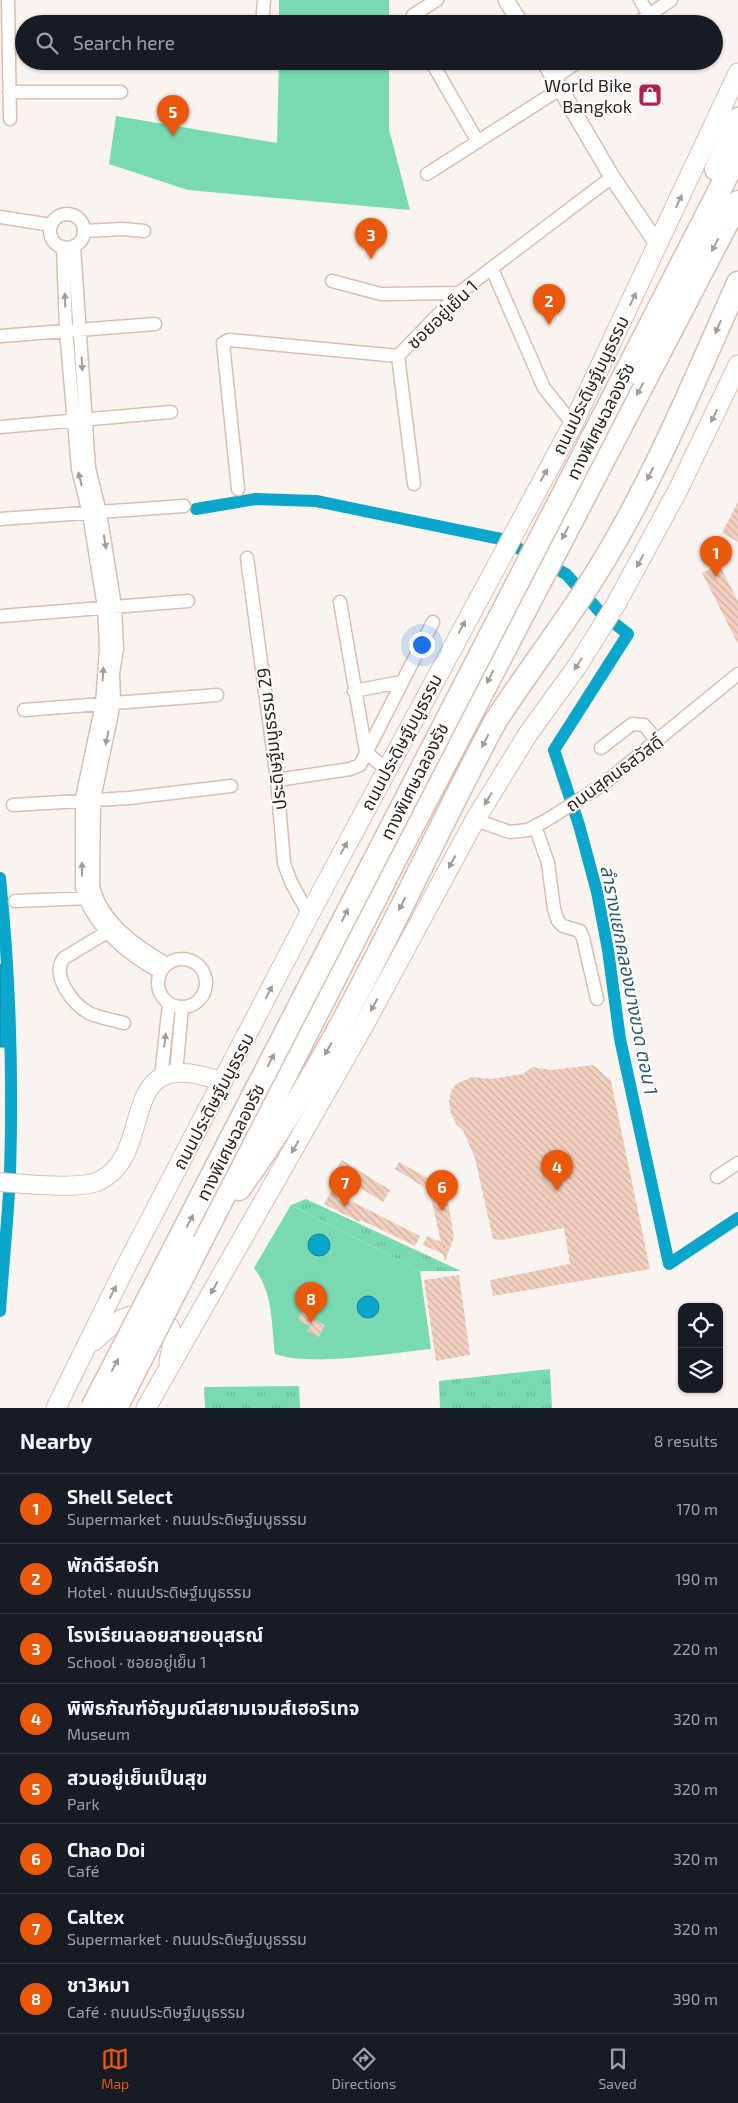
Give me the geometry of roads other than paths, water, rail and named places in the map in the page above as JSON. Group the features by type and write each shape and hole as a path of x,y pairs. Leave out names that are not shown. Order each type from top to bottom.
{"highway":[{"path":"694,238 702,195 738,119"},
{"name":"ทางพิเศษฉลองรัช","path":"92,1408 738,154"},
{"name":"ทางพิเศษฉลองรัช","path":"116,1408 396,858 738,202"},
{"path":"198,1247 267,1151 315,1071 369,971 495,722 523,677 584,592 631,514 682,408 738,282"}],"main road":[{"name":"ถนนประดิษฐ์มนูธรรม","path":"56,1408 309,915 573,424 738,73"},
{"path":"146,1408 359,1033 475,820 528,734 608,617 678,490 737,372"},
{"path":"5,1182 89,1185 108,1176 124,1156 145,1098 154,1082 169,1075 199,1074 223,1082"},
{"path":"84,1351 119,1319 128,1316 147,1317 164,1323 172,1335 171,1354 162,1381"}],"street":[{"path":"8,0 10,118"},
{"path":"263,15 264,0"},
{"path":"413,15 437,0"},
{"path":"506,0 515,15"},
{"path":"640,0 649,15 671,0"},
{"path":"436,70 478,142"},
{"path":"549,70 612,177 658,245"},
{"path":"427,174 478,142 557,83 570,70"},
{"path":"9,92 122,92"},
{"name":"ซอยอยู่เย็น 1","path":"414,484 398,356 459,293 612,177"},
{"path":"62,214 70,214 77,217 82,223 84,231 81,240 69,246 52,239 51,226 55,219 62,214"},
{"path":"0,217 51,226"},
{"path":"84,231 123,229 144,231"},
{"path":"69,246 80,330 80,419"},
{"path":"69,246 66,330 117,649 114,673 88,800 92,874 90,898 112,929 140,948 164,968"},
{"path":"492,269 544,388 573,424"},
{"path":"332,281 382,294 459,293"},
{"path":"1,336 155,324"},
{"path":"238,489 223,343 229,340 398,356"},
{"path":"0,427 171,412"},
{"path":"0,519 184,506"},
{"name":"ประดิษฐ์มนูธรรม 29","path":"248,558 277,780 284,863 291,882 309,915"},
{"path":"2,616 188,600"},
{"path":"340,602 366,752 386,770"},
{"path":"277,780 355,768 360,764 433,622"},
{"name":"ถนนสุคนธสวัสดิ์","path":"475,820 510,832 528,830 572,805 624,769 738,674"},
{"path":"354,691 401,682"},
{"path":"24,710 217,695"},
{"path":"601,748 632,724 644,725 657,741"},
{"path":"13,805 129,798 231,786"},
{"path":"535,826 548,863 554,909 558,921 563,926 580,931 584,938 598,999"},
{"path":"15,902 90,898"},
{"path":"112,929 64,958 59,964 58,973 67,991 87,1012 124,1023"},
{"path":"178,960 189,960 199,966 205,976 206,987 202,997 193,1005 182,1008 169,1004 160,995 158,982 164,968 178,960"},
{"path":"169,1004 169,1075"},
{"path":"169,1075 182,1008"},
{"path":"716,1177 738,1163"}],"water":[{"path":"2,964 7,1047 0,1047 0,965"},
{"path":"315,1234 323,1234 330,1241 330,1249 323,1256 315,1256 308,1249 308,1241"},
{"path":"364,1296 372,1296 379,1303 379,1311 372,1318 364,1318 357,1311 357,1303"}],"waterway":[{"name":"ลำรางแยกคลองบางขวด ตอน 1","path":"196,509 256,499 316,501 501,539 566,574 600,612 628,634 554,750 579,825 597,892 608,950 620,1039 669,1264 738,1218"},
{"path":"0,878 10,1026 11,1100 9,1191 0,1311"}],"place":[{"name":"World Bike Bangkok","path":"650,95"},
{"name":"สวนอยู่เย็นเป็นสุข","path":"173,136"},
{"name":"โรงเรียนลอยสายอนุสรณ์","path":"371,259"},
{"name":"พักดีรีสอร์ท","path":"549,325"},
{"name":"Shell Select","path":"716,577"},
{"name":"พิพิธภัณฑ์อัญมณีสยามเจมส์เฮอริเทจ","path":"557,1191"},
{"name":"Caltex","path":"345,1207"},
{"name":"Chao Doi","path":"442,1211"},
{"name":"ชา3หมา","path":"311,1323"}]}
